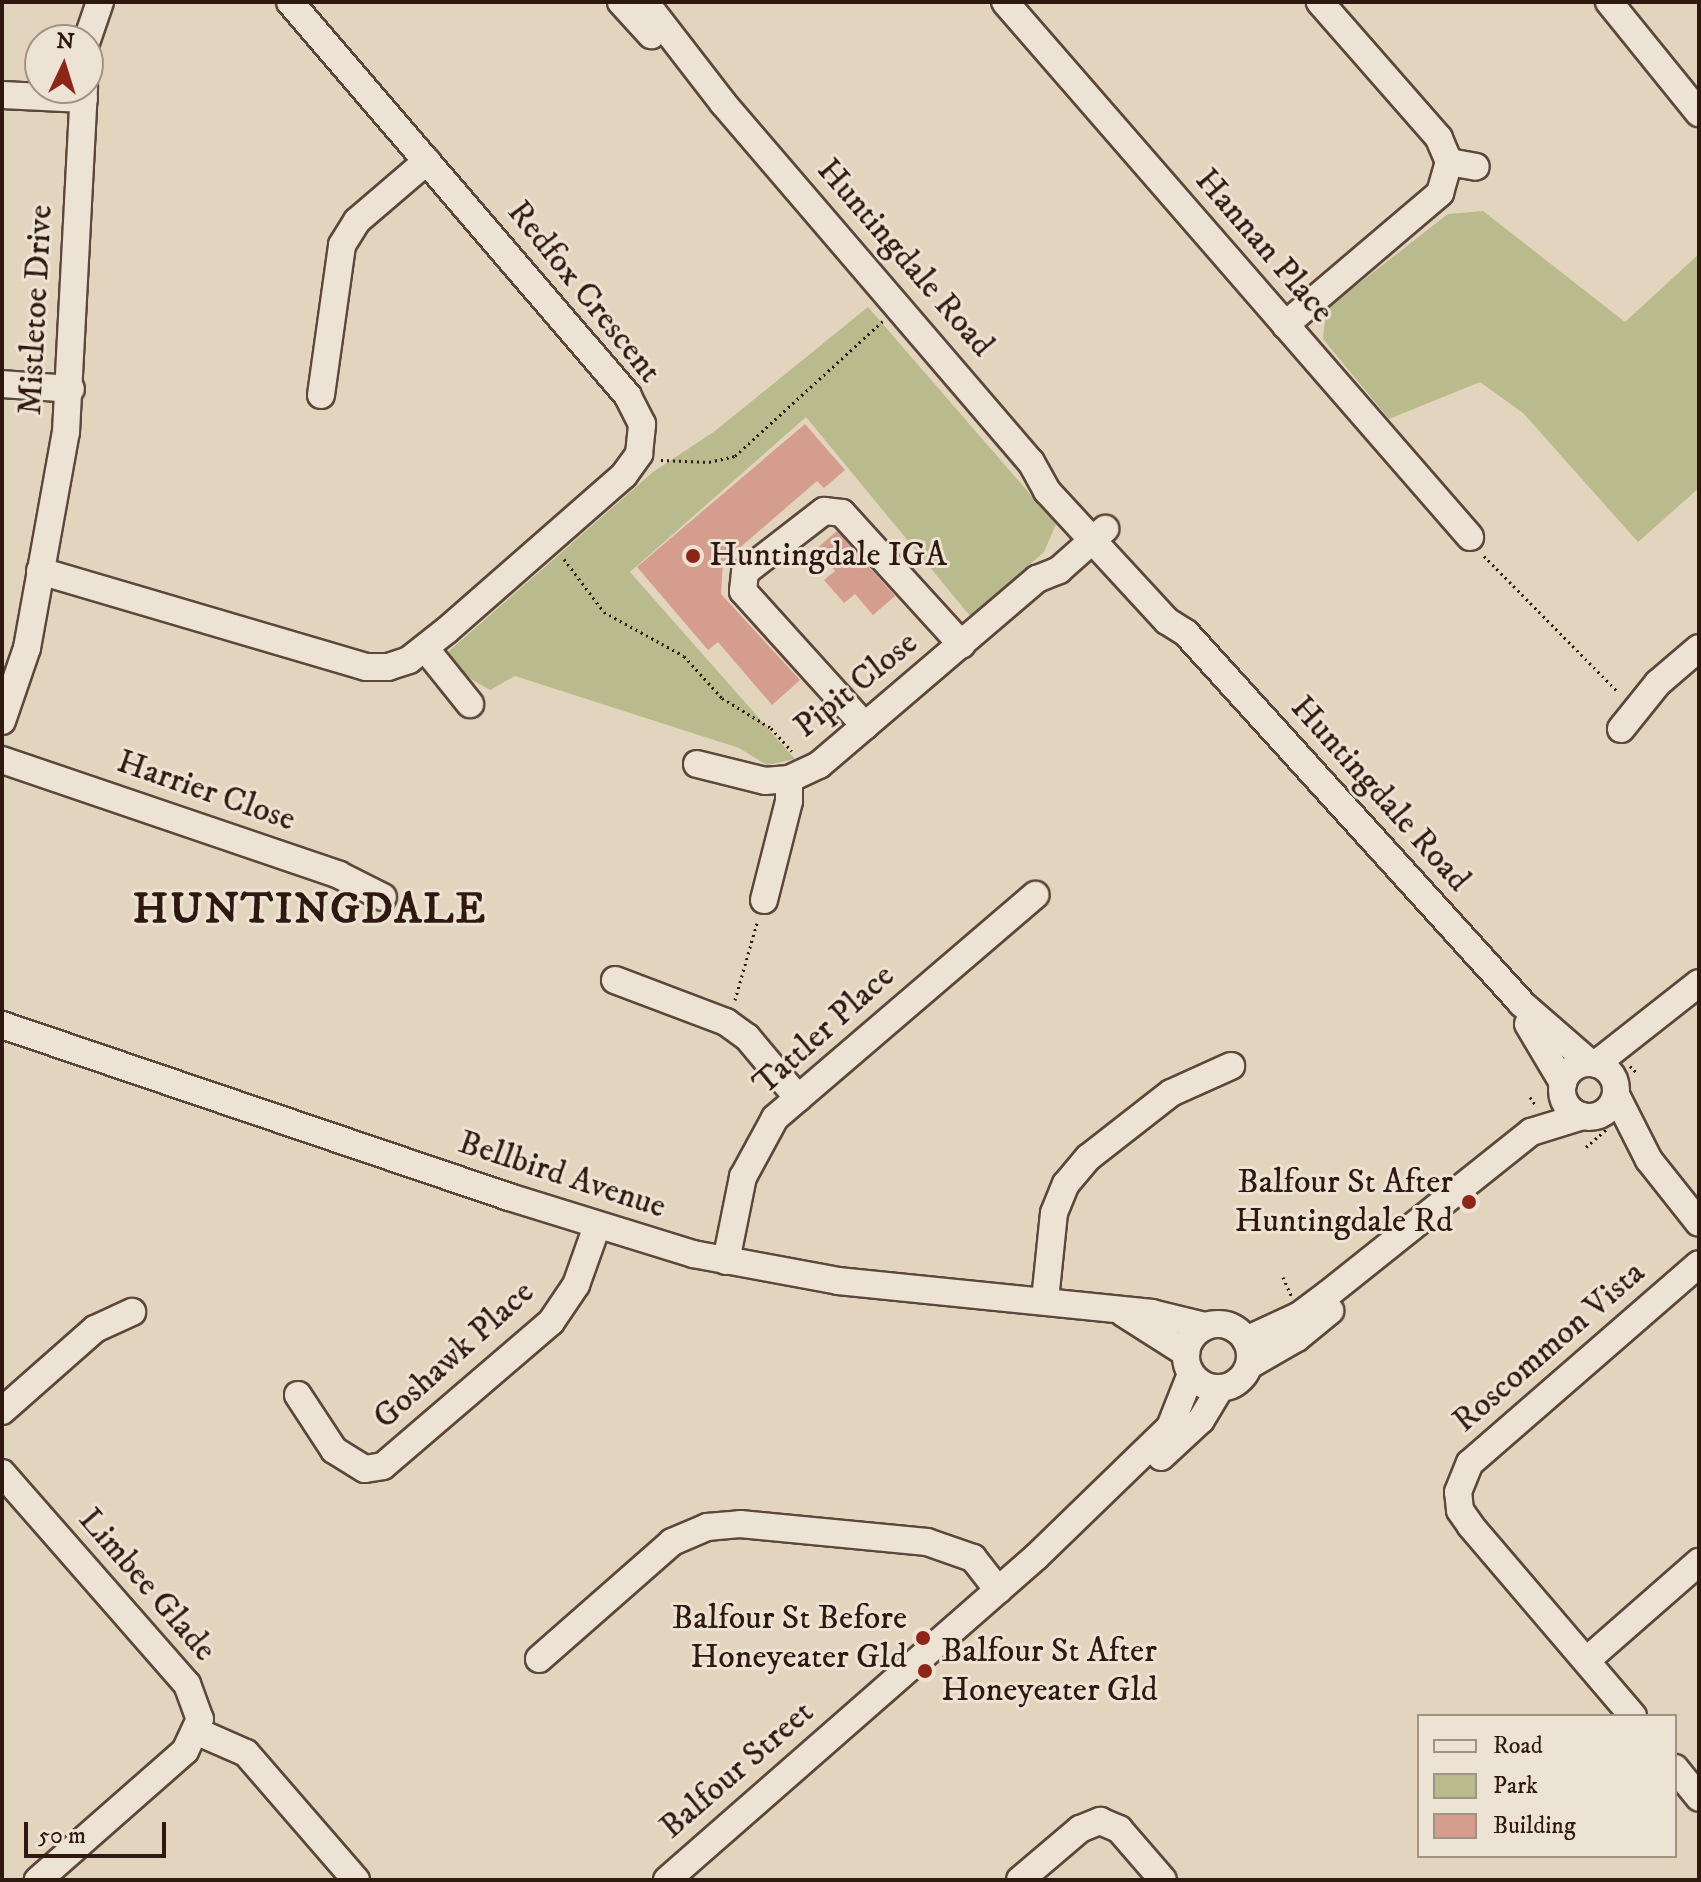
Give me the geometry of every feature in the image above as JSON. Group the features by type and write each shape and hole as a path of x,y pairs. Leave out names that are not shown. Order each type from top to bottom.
{"street":[{"path":"92,24 100,2"},
{"name":"Redfox Crescent","path":"290,2 628,396 642,424 639,454"},
{"name":"Hannan Place","path":"1005,2 1470,537"},
{"path":"1285,325 1440,193 1449,162 1439,138 1320,2"},
{"path":"1609,2 1699,113"},
{"name":"Huntingdale Road","path":"641,6 901,305 1031,462 1047,491 1092,527 1176,609 1186,633 1521,1003 1593,1064"},
{"path":"2,95 24,95"},
{"name":"Mistletoe Drive","path":"2,721 27,648 71,389 84,104"},
{"path":"321,395 342,245 357,221 427,161"},
{"path":"1449,162 1476,167"},
{"path":"2,384 71,389"},
{"path":"40,571 366,667 399,663 425,648 624,475 639,454"},
{"path":"865,726 743,591 745,572 824,511 842,513 962,645"},
{"name":"Pipit Close","path":"697,764 765,781 797,775 865,726 962,645 1037,579 1048,558 1092,527"},
{"path":"425,648 470,704"},
{"path":"1629,720 1699,648"},
{"name":"Harrier Close","path":"2,760 339,875 383,897"},
{"path":"764,900 797,775"},
{"name":"Tattler Place","path":"726,1261 743,1177 758,1142 798,1098 1035,895"},
{"path":"615,980 726,1022 747,1037 798,1098"},
{"path":"1649,1160 1587,1116 1567,1106 1563,1085 1576,1067 1593,1064 1645,1031 1699,983"},
{"name":"Huntingdale Road","path":"1521,1003 1563,1085"},
{"name":"Bellbird Avenue","path":"2,1025 597,1226 726,1261 838,1281 1045,1300 1205,1326"},
{"path":"1587,1116 1607,1110 1645,1031"},
{"path":"1593,1064 1610,1072 1649,1160 1699,1223"},
{"path":"1045,1300 1054,1213 1066,1184 1089,1157 1171,1093 1231,1066"},
{"name":"Balfour Street","path":"1036,1557 1089,1520 1191,1431 1220,1388 1239,1381 1248,1352 1300,1315 1531,1132 1563,1085"},
{"name":"Balfour Street","path":"1531,1132 1587,1116"},
{"name":"Goshawk Place","path":"298,1395 334,1450 365,1469 383,1466 551,1322 576,1285 597,1226"},
{"name":"Roscommon Vista","path":"1631,1714 1471,1526 1460,1510 1461,1476 1699,1264"},
{"name":"Bellbird Avenue","path":"1120,1311 1188,1363"},
{"path":"2,1411 95,1329 132,1312"},
{"path":"1205,1326 1224,1324 1248,1352"},
{"name":"Balfour Street","path":"667,1880 1036,1557 1170,1427 1192,1337 1205,1326"},
{"path":"1188,1363 1220,1388"},
{"name":"Limbee Glade","path":"2,1473 187,1684 198,1707 198,1732"},
{"path":"539,1659 672,1542 707,1527 740,1524 927,1542 973,1558 998,1590"},
{"path":"1587,1660 1699,1562"},
{"path":"38,1880 185,1751 198,1732 246,1753 356,1880"},
{"path":"1677,1770 1699,1798"},
{"path":"1020,1880 1080,1829 1100,1821 1119,1829 1163,1880"}],"path":[{"path":"639,454 709,462 735,456 778,419 812,380 901,305"},
{"path":"1470,537 1629,720"},
{"path":"548,541 604,612 684,656 722,698 782,737 797,775"},
{"path":"726,1022 764,900"}],"green space":[{"path":"1483,211 1625,322 1699,254 1699,488 1638,542 1523,413 1480,382 1389,419 1323,339 1326,309 1448,214"},
{"path":"868,307 1056,524 1044,552 970,616 806,417 630,572 795,759 767,765 739,748 515,676 490,690 461,673 448,652 653,472 715,431"}],"building":[{"path":"805,424 845,470 824,488 817,481 723,562 721,594 800,680 772,705 718,642 708,650 637,567"},
{"path":"837,531 895,596 873,615 855,594 844,603 824,580 835,571 816,549"}],"place":[{"name":"Huntingdale IGA","path":"693,556"},
{"name":"Balfour St After Huntingdale Rd","path":"1469,1202"},
{"name":"Balfour St Before Honeyeater Gld","path":"923,1638"},
{"name":"Balfour St After Honeyeater Gld","path":"925,1671"}],"district":[{"name":"HUNTINGDALE","path":"310,910"}]}
